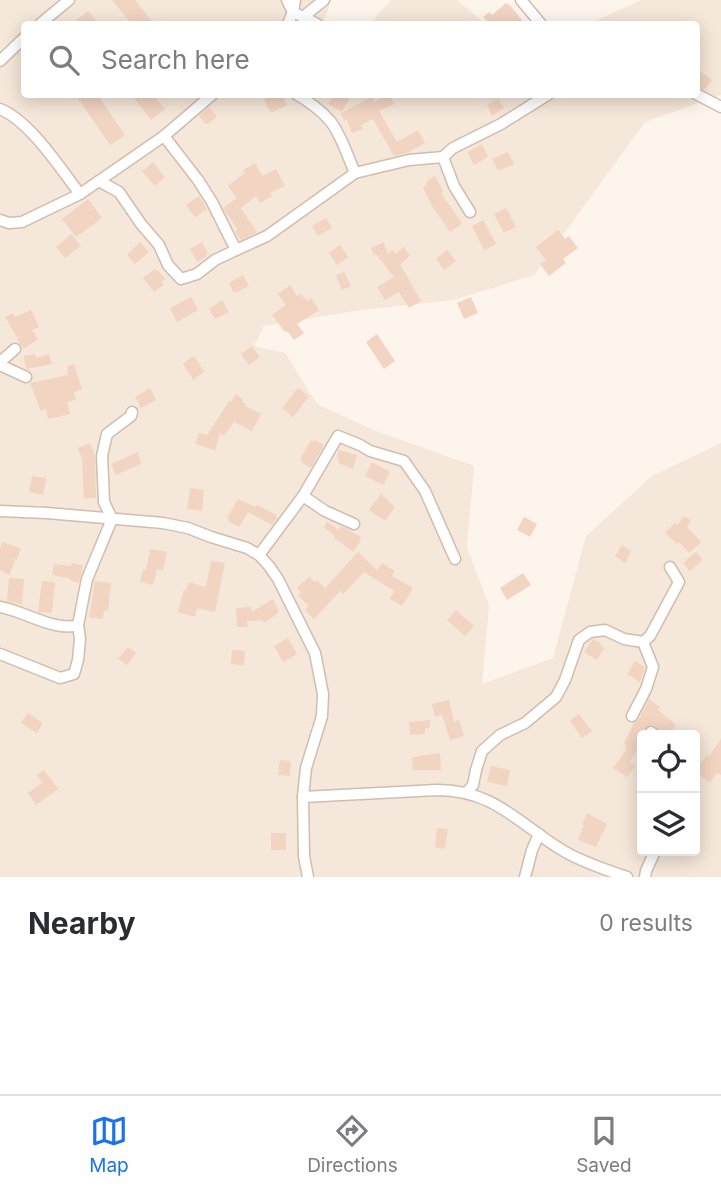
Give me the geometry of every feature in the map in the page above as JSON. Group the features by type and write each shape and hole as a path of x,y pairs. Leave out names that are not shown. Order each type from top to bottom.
{"street":[{"path":"44,21 69,0"},
{"path":"287,0 293,12 311,21"},
{"path":"289,21 295,0"},
{"path":"303,17 324,0"},
{"path":"522,0 539,21"},
{"path":"0,61 21,41"},
{"path":"700,96 721,107"},
{"path":"0,220 9,223 22,222 80,194 164,136 208,98"},
{"path":"301,98 331,123 355,173"},
{"path":"99,181 119,191 159,245 168,265 181,279 197,274 215,260 267,236 355,173 410,160 443,157 453,148 501,124 543,98"},
{"path":"0,109 11,113 27,128 80,194"},
{"path":"164,136 212,202 236,250"},
{"path":"443,157 454,186 470,212"},
{"path":"15,349 0,364 26,377"},
{"path":"0,654 60,678 74,674 80,639 78,625 87,579 112,519 104,502 102,456 107,434 131,416 132,412"},
{"path":"259,555 303,496 338,436 370,451 404,461 425,491 455,559"},
{"path":"303,496 325,511 354,524"},
{"path":"0,511 163,523 188,528 247,548 259,555 278,579 315,653 321,676 322,716 306,768 303,797 304,856 308,877"},
{"path":"466,793 473,785 482,751 500,735 525,723 556,697 579,640 590,632 605,629 624,639 643,642 650,636 678,582 670,567"},
{"path":"0,607 68,628 78,625"},
{"path":"632,716 646,689 653,667 643,642"},
{"path":"303,797 437,790 466,793 505,809 564,852 627,877"},
{"path":"524,877 539,834"},
{"path":"645,877 653,856"}],"shaded area":[{"path":"0,0 331,0 324,21 21,21 21,98 700,98 700,21 596,21 641,0 721,0 721,95 645,122 534,275 453,300 361,310 264,326 254,346 285,353 317,404 371,429 474,466 467,547 489,606 482,684 553,658 586,536 652,476 721,443 721,877 0,877"},
{"path":"391,0 457,0 482,21 373,21"}],"building":[{"path":"112,0 135,0 152,21 130,21"},
{"path":"506,3 523,21 487,21 483,17 489,12 492,15"},
{"path":"88,11 96,21 75,21"},
{"path":"700,71 712,80 704,90 700,88"},
{"path":"78,98 100,98 125,135 110,145"},
{"path":"134,98 156,98 165,109 151,120"},
{"path":"283,98 287,105 271,113 264,100"},
{"path":"332,98 350,98 342,112 328,104"},
{"path":"370,98 374,102 382,98 392,98 394,104 379,111 397,142 418,130 425,143 407,153 394,156 373,119 361,125 363,129 352,133 341,113"},
{"path":"498,99 504,108 492,116 487,105"},
{"path":"209,107 217,117 205,124 199,116"},
{"path":"482,144 488,157 474,165 467,152"},
{"path":"508,152 514,164 498,171 492,159"},
{"path":"153,162 165,177 155,186 142,171"},
{"path":"255,163 262,176 276,169 285,186 270,193 272,196 260,203 256,196 241,208 257,232 241,240 223,208 237,198 228,186 245,173 243,170"},
{"path":"435,176 443,191 441,193 462,223 450,232 423,187"},
{"path":"199,196 207,209 195,217 186,205"},
{"path":"88,199 102,218 76,237 62,219"},
{"path":"506,208 516,227 504,233 494,214"},
{"path":"326,218 332,228 318,236 312,226"},
{"path":"483,220 496,244 484,250 472,226"},
{"path":"558,230 565,239 569,236 578,248 563,259 566,263 549,276 540,264 546,260 536,247"},
{"path":"71,234 81,246 65,258 56,247"},
{"path":"140,242 149,252 135,264 127,255"},
{"path":"202,242 208,253 197,262 190,249"},
{"path":"383,242 388,254 393,250 395,254 404,247 410,256 400,264 421,301 409,308 399,292 385,300 377,287 394,277 371,248"},
{"path":"340,245 348,257 337,265 329,253"},
{"path":"447,250 456,261 444,270 436,259"},
{"path":"155,269 165,279 161,282 164,285 154,292 143,278"},
{"path":"344,272 351,286 342,290 336,275"},
{"path":"243,275 249,286 234,293 229,283"},
{"path":"290,285 297,296 301,294 307,301 311,298 319,310 297,324 304,333 294,340 272,315 286,305 278,294"},
{"path":"191,297 198,310 177,322 170,308"},
{"path":"471,297 478,313 464,319 457,303"},
{"path":"222,300 229,312 215,319 209,309"},
{"path":"31,310 39,327 32,330 38,339 24,349 5,317 13,313 15,317"},
{"path":"377,334 395,361 384,369 366,342"},
{"path":"252,346 260,357 249,365 241,354"},
{"path":"35,354 36,358 49,354 52,364 26,369 24,356"},
{"path":"194,356 204,372 193,380 183,363"},
{"path":"74,364 82,389 74,392 76,400 67,402 70,414 48,419 46,409 41,411 30,383 68,375 67,367"},
{"path":"150,388 156,400 141,408 135,397"},
{"path":"298,388 309,396 293,417 282,408"},
{"path":"236,394 245,406 261,414 252,431 234,422 224,436 220,433 215,450 195,444 199,433 207,435"},
{"path":"311,440 324,445 311,468 300,459"},
{"path":"90,443 95,456 96,498 84,499 82,459 78,448"},
{"path":"339,450 357,455 353,469 338,463"},
{"path":"138,452 141,464 116,475 111,464"},
{"path":"372,462 390,472 383,485 365,476"},
{"path":"32,476 46,478 43,495 29,492"},
{"path":"190,488 204,490 202,511 187,509"},
{"path":"381,494 395,507 385,521 369,510"},
{"path":"238,499 256,507 257,505 277,515 277,518 272,525 248,512 239,527 227,518"},
{"path":"683,516 691,520 687,527 701,542 689,553 665,533 675,523 678,525"},
{"path":"524,517 537,524 530,537 517,530"},
{"path":"327,522 339,530 341,526 361,537 353,552 324,527"},
{"path":"2,542 21,548 10,575 0,570"},
{"path":"622,545 631,551 625,563 615,556"},
{"path":"150,549 167,552 163,570 157,569 153,585 140,582 143,569 146,570"},
{"path":"358,552 377,570 382,563 395,571 392,576 413,588 402,606 390,599 394,591 364,572 343,594 340,591 314,619 305,610 309,606 298,595 301,592 297,588 309,577 325,588"},
{"path":"696,552 703,560 690,571 683,563"},
{"path":"211,561 225,563 215,612 197,608 195,617 178,612 189,582 206,587"},
{"path":"71,563 83,565 79,583 52,575 54,564 71,566"},
{"path":"523,573 531,585 507,600 500,588"},
{"path":"9,578 24,579 22,604 7,601"},
{"path":"42,581 55,582 52,613 38,612"},
{"path":"95,581 111,583 108,611 104,610 103,619 89,618"},
{"path":"273,599 279,612 264,623 262,620 247,621 248,627 237,627 236,608 251,607 252,612"},
{"path":"456,610 474,626 465,636 447,620"},
{"path":"288,638 297,654 283,662 274,646"},
{"path":"593,639 604,648 597,660 584,652"},
{"path":"128,647 136,653 127,665 118,659"},
{"path":"232,650 245,651 244,665 231,664"},
{"path":"635,661 645,667 640,682 627,674"},
{"path":"649,699 676,725 672,730 660,730 653,725 637,730 637,750 630,762 635,766 627,777 613,768 627,749 624,744 634,723 639,719"},
{"path":"449,700 454,722 459,720 464,736 450,740 442,715 435,717 432,704"},
{"path":"28,713 43,723 37,733 21,723"},
{"path":"579,714 592,731 582,738 570,721"},
{"path":"430,720 430,728 425,728 425,734 410,735 409,722"},
{"path":"721,739 721,775 717,773 710,783 700,775 700,764"},
{"path":"440,753 441,770 413,770 412,757"},
{"path":"280,760 291,761 290,776 278,775"},
{"path":"491,766 510,770 507,786 487,782"},
{"path":"44,770 58,789 36,805 28,793 42,783 37,775"},
{"path":"587,813 607,824 596,847 578,840"},
{"path":"437,828 448,829 445,849 435,847"},
{"path":"271,833 286,833 286,850 271,850"}]}
